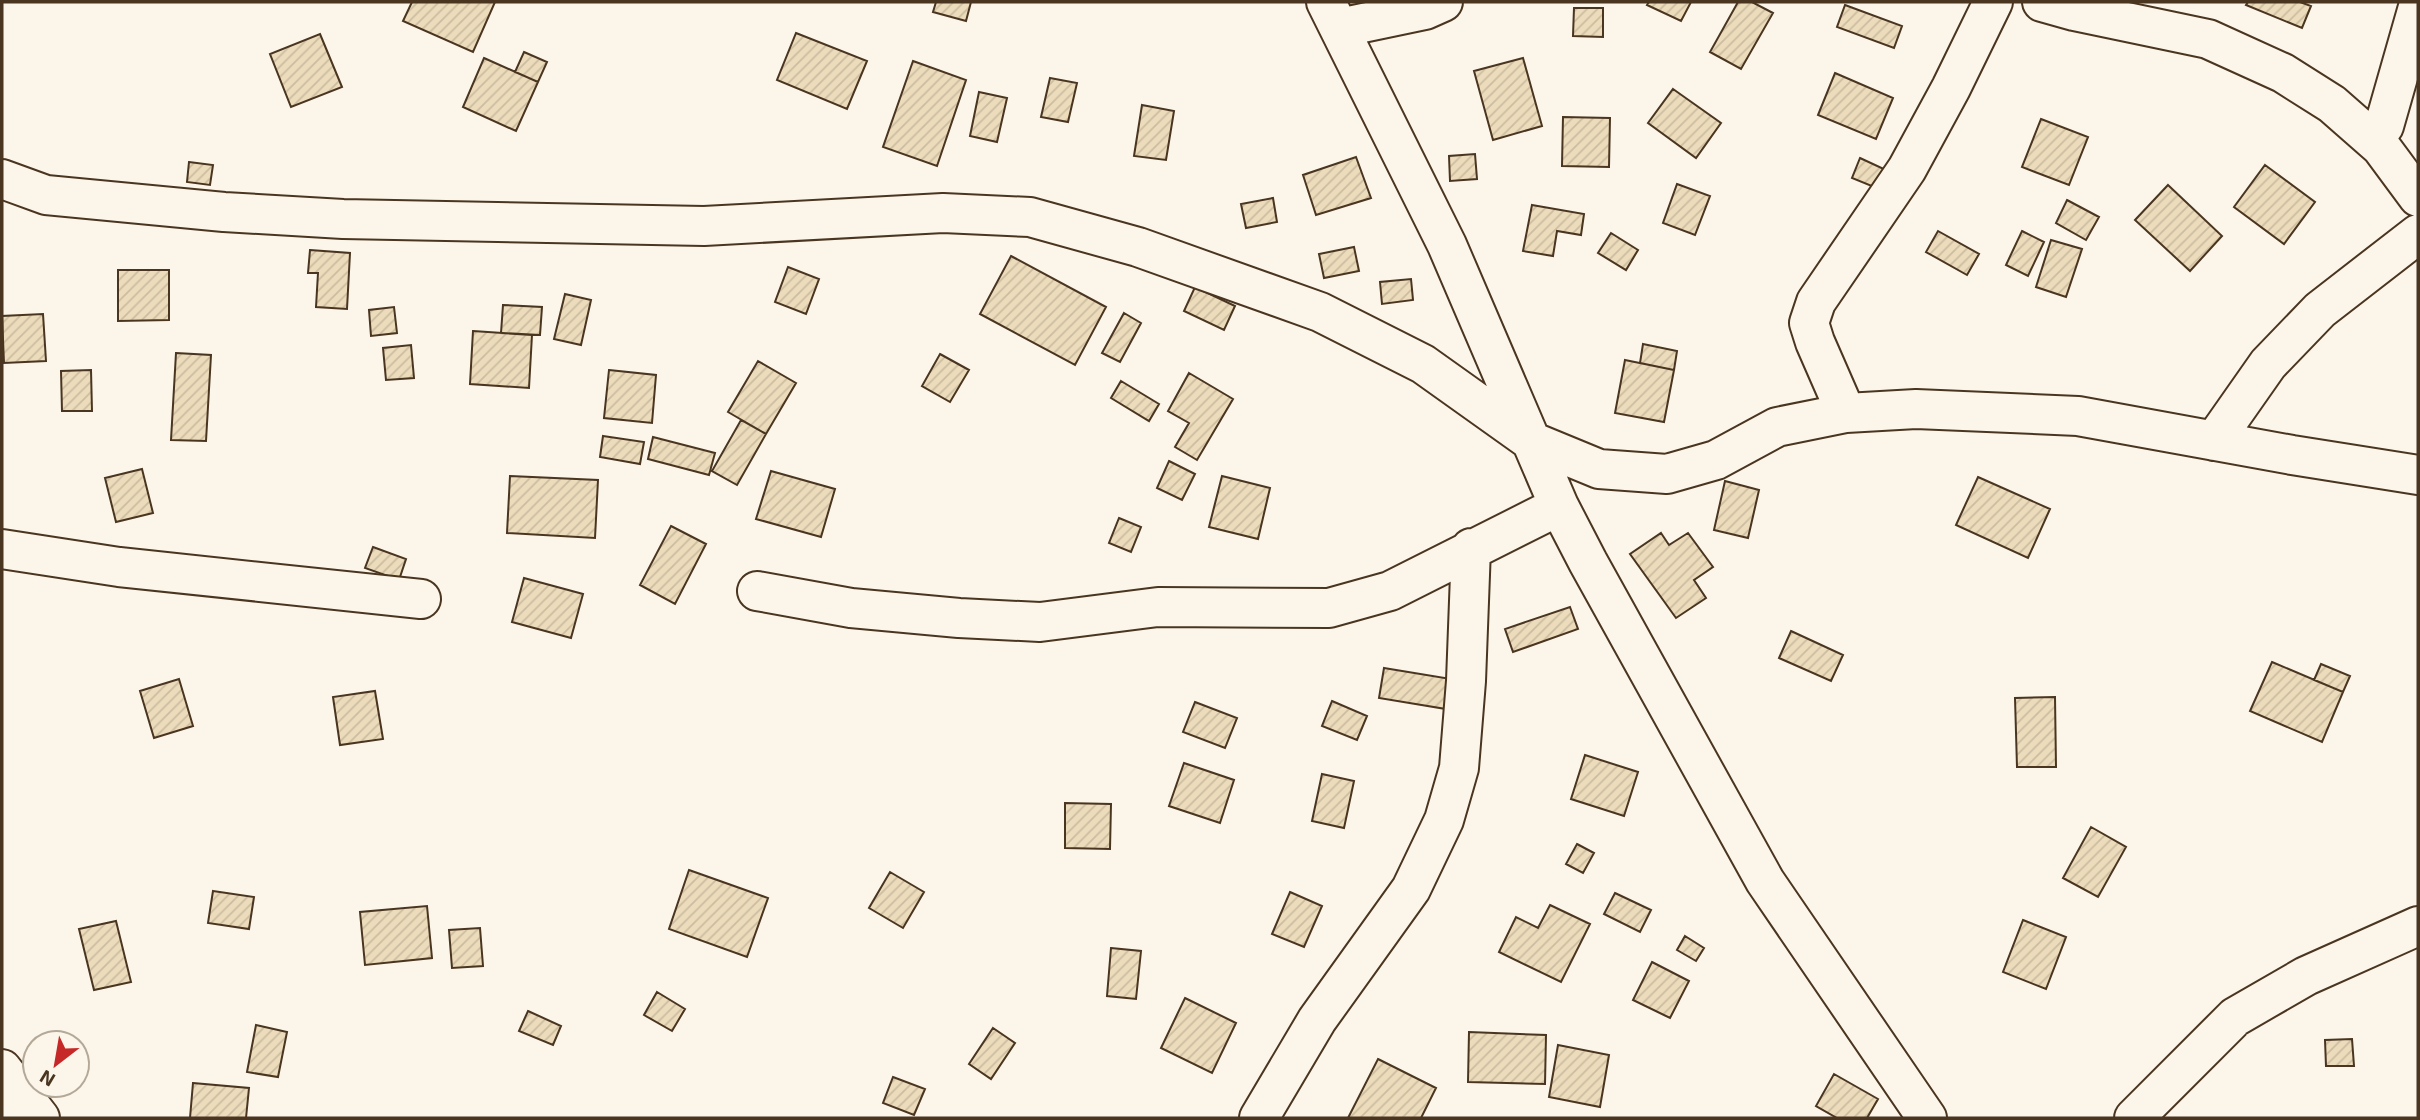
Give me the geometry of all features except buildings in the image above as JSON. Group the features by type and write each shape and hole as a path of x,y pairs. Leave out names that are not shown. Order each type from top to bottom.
{"street":[{"path":"1443,2 1425,10 1333,15 1447,245 1559,506 1588,562 1765,881 1927,1118"},
{"path":"1846,413 1809,323 1816,302 1907,169 1993,2"},
{"path":"2042,2 2208,39 2283,73 2332,104 2373,139 2418,197"},
{"path":"2373,139 2384,126 2418,7"},
{"path":"2,179 46,195 224,212 343,219 704,226 943,212 1030,217 1138,247 1320,313 1423,364 1531,441 1599,469 1667,474 1716,460 1777,427 1846,413 1916,409 2078,416 2418,475"},
{"path":"2,208 46,195"},
{"path":"2214,441 2268,364 2320,310 2418,234"},
{"path":"757,591 851,608 1040,622 1158,607 1329,608 1390,591 1559,506"},
{"path":"1259,1118 1317,1020 1411,889 1444,820 1460,768 1471,548"},
{"path":"2,549 119,567 421,599"},
{"path":"2134,1118 2235,1017 2306,976 2418,926"},
{"path":"2,1069 40,1118"},
{"path":"2,1093 6,1118"}]}
